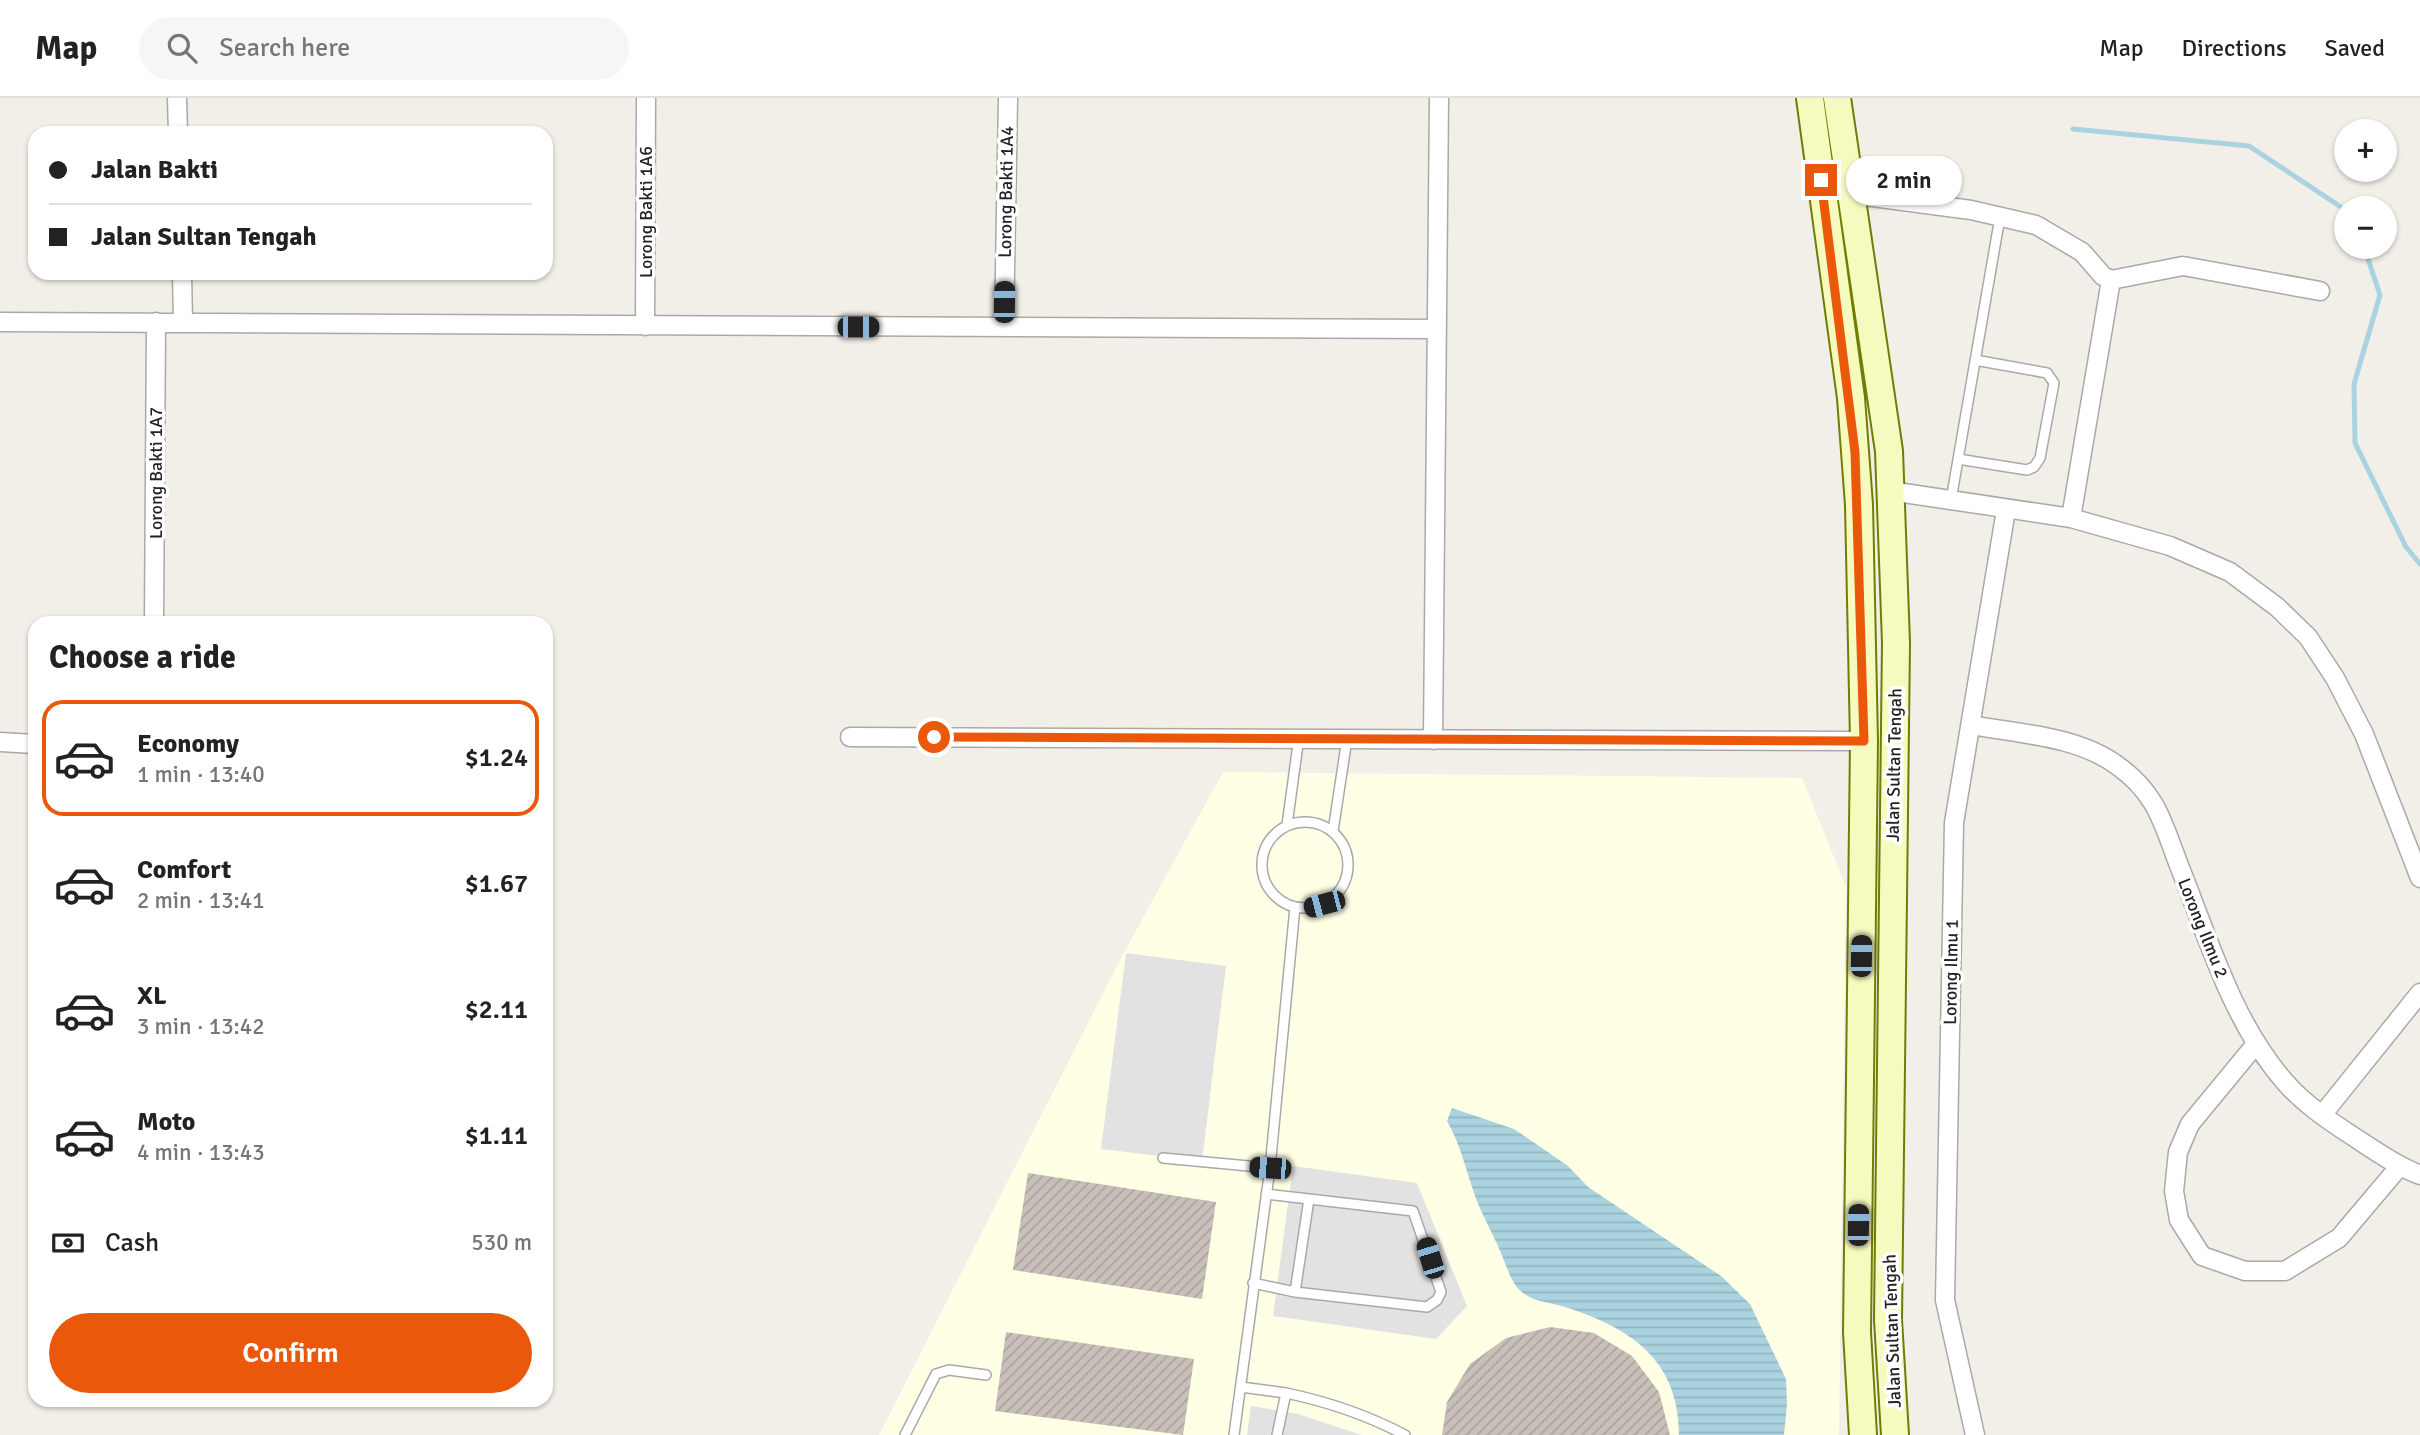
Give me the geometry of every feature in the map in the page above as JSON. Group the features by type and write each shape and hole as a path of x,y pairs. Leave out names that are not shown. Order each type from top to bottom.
{"main road":[{"name":"Jalan Sultan Tengah","path":"1810,98 1851,398 1859,505 1864,741 1857,1332 1863,1435"},
{"name":"Jalan Sultan Tengah","path":"1837,98 1885,410 1890,491 1896,643 1888,1320 1895,1435"}],"street":[{"path":"177,98 178,126"},
{"name":"Lorong Bakti 1A6","path":"645,326 646,98"},
{"name":"Lorong Bakti 1A4","path":"1004,327 1008,98"},
{"path":"1433,740 1439,98"},
{"path":"1850,194 2036,225 2081,252 2103,276 2111,280 2183,266 2320,291"},
{"path":"182,280 183,322"},
{"path":"2071,518 2111,280"},
{"path":"0,322 1436,329"},
{"name":"Lorong Bakti 1A7","path":"154,616 156,322"},
{"path":"1890,491 2071,518 2170,546 2230,572 2277,607 2308,637 2335,678 2364,734 2420,878"},
{"name":"Lorong Ilmu 1","path":"1975,1435 1945,1300 1954,823 2006,510"},
{"name":"Lorong Ilmu 2","path":"1971,725 2082,746 2117,765 2147,791 2166,826 2175,857 2226,984 2256,1044 2286,1084 2322,1115 2399,1167 2420,1175"},
{"path":"850,737 1864,741"},
{"path":"0,742 28,744"},
{"path":"2322,1115 2420,993"},
{"path":"2256,1044 2190,1124 2178,1152 2174,1191 2179,1220 2202,1256 2245,1271 2285,1271 2339,1238 2399,1167"}],"lane":[{"path":"1951,500 1975,360 1981,344 2000,217"},
{"path":"1958,459 2027,470 2034,467 2040,458 2054,383 2047,373 1975,360"},
{"path":"1287,825 1299,737"},
{"path":"1333,831 1347,739"},
{"path":"1304,821 1333,831 1348,856 1349,870 1344,884 1336,896 1324,904 1295,907 1281,901 1269,891 1263,877 1261,861 1265,846 1275,833 1287,825 1304,821"},
{"path":"1234,1435 1270,1168 1295,907"},
{"path":"1163,1158 1270,1168"},
{"path":"1253,1283 1295,1292 1427,1307 1437,1300 1441,1292 1413,1211 1266,1194"},
{"path":"1295,1292 1309,1199"},
{"path":"905,1435 936,1374 950,1370 986,1375"},
{"path":"1241,1387 1322,1401 1373,1418 1405,1435"},
{"path":"1277,1435 1286,1393"}],"shaded area":[{"path":"1223,772 1802,778 1846,887 1839,1435 879,1435 1120,960"},
{"path":"1126,953 1226,966 1202,1161 1101,1149"},
{"path":"1293,1166 1417,1183 1467,1306 1436,1339 1273,1316"},
{"path":"1251,1406 1298,1414 1362,1435 1247,1435"}],"water":[{"path":"1452,1108 1514,1129 1568,1166 1588,1187 1721,1276 1750,1304 1786,1379 1784,1435 1679,1435 1677,1409 1670,1386 1647,1351 1611,1325 1524,1294 1514,1283 1478,1204 1459,1147 1447,1121"}],"building":[{"path":"1028,1173 1216,1202 1202,1299 1013,1270"},
{"path":"1550,1327 1594,1333 1632,1356 1659,1392 1670,1435 1442,1435 1447,1402 1470,1364 1506,1338"},
{"path":"1006,1332 1194,1359 1183,1435 995,1411"}],"waterway":[{"path":"2073,129 2249,146 2334,202"},
{"path":"2368,259 2380,295 2354,384 2355,443 2406,547 2420,564"}],"route":[{"path":"934,737 1864,741 1859,505 1851,398 1821,180"}]}
